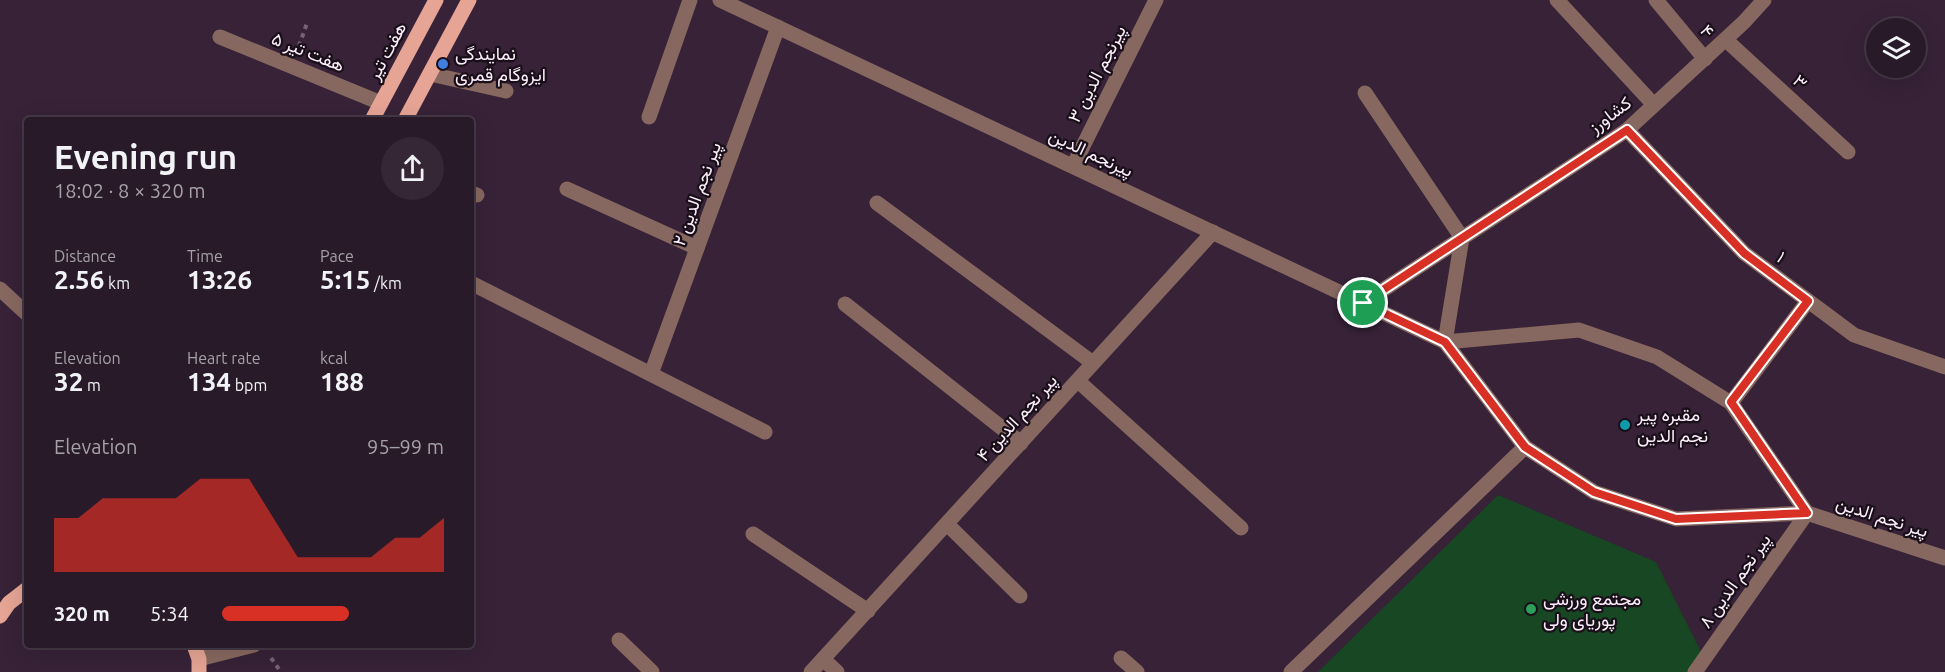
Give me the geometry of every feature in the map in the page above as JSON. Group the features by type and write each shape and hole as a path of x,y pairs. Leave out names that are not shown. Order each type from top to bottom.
{"main road":[{"name":"هفت تیر","path":"374,117 436,0"},
{"path":"407,117 469,0"},
{"path":"0,616 5,598 24,590"}],"street":[{"path":"649,117 690,0"},
{"name":"پیرنجم الدین","path":"720,0 1445,342"},
{"name":"پیرنجم الدین ۳","path":"1073,166 1156,0"},
{"path":"1557,0 1654,105"},
{"name":"۴","path":"1656,0 1705,58"},
{"name":"کشاورز","path":"1363,303 1627,130 1726,40 1764,0"},
{"name":"پیر نجم الدین ۲","path":"651,374 778,27"},
{"name":"هفت تیر ۵","path":"220,38 381,103"},
{"name":"۳","path":"1726,40 1848,152"},
{"path":"429,74 506,91"},
{"path":"1365,93 1462,238 1445,342 1525,447 1594,492 1676,519 1807,513"},
{"name":"۱","path":"1627,130 1744,253 1808,301 1854,335 1945,367"},
{"path":"567,189 698,248"},
{"path":"877,203 1094,363"},
{"name":"پیر نجم الدین ۴","path":"811,672 1213,232"},
{"path":"474,285 765,432"},
{"path":"0,289 24,311"},
{"path":"1731,402 1808,301"},
{"path":"845,304 1020,443"},
{"path":"1445,342 1579,330 1658,357 1731,402 1807,513"},
{"path":"1078,381 1241,528"},
{"path":"1291,672 1525,447"},
{"name":"پیر نجم الدین","path":"1807,513 1945,558"},
{"name":"پیر نجم الدین ۸","path":"1695,672 1807,513"},
{"path":"947,524 1020,596"},
{"path":"753,534 868,611"},
{"path":"619,640 652,672"},
{"path":"197,659 242,648"},
{"path":"1121,658 1137,672"},
{"path":"823,659 837,672"}],"green space":[{"name":"مجتمع ورزشی پوریای ولی","path":"1498,495 1656,562 1703,656 1689,672 1318,672"}],"place":[{"name":"نمایندگی ایزوگام قمری","path":"443,64"},
{"name":"مقبره پیر نجم الدین","path":"1625,425"},
{"name":"مجتمع ورزشی پوریای ولی","path":"1531,609"}],"route":[{"path":"1627,130 1744,253 1808,301 1731,402 1807,513 1676,519 1594,492 1525,447 1445,342 1363,303 1627,130"}]}
